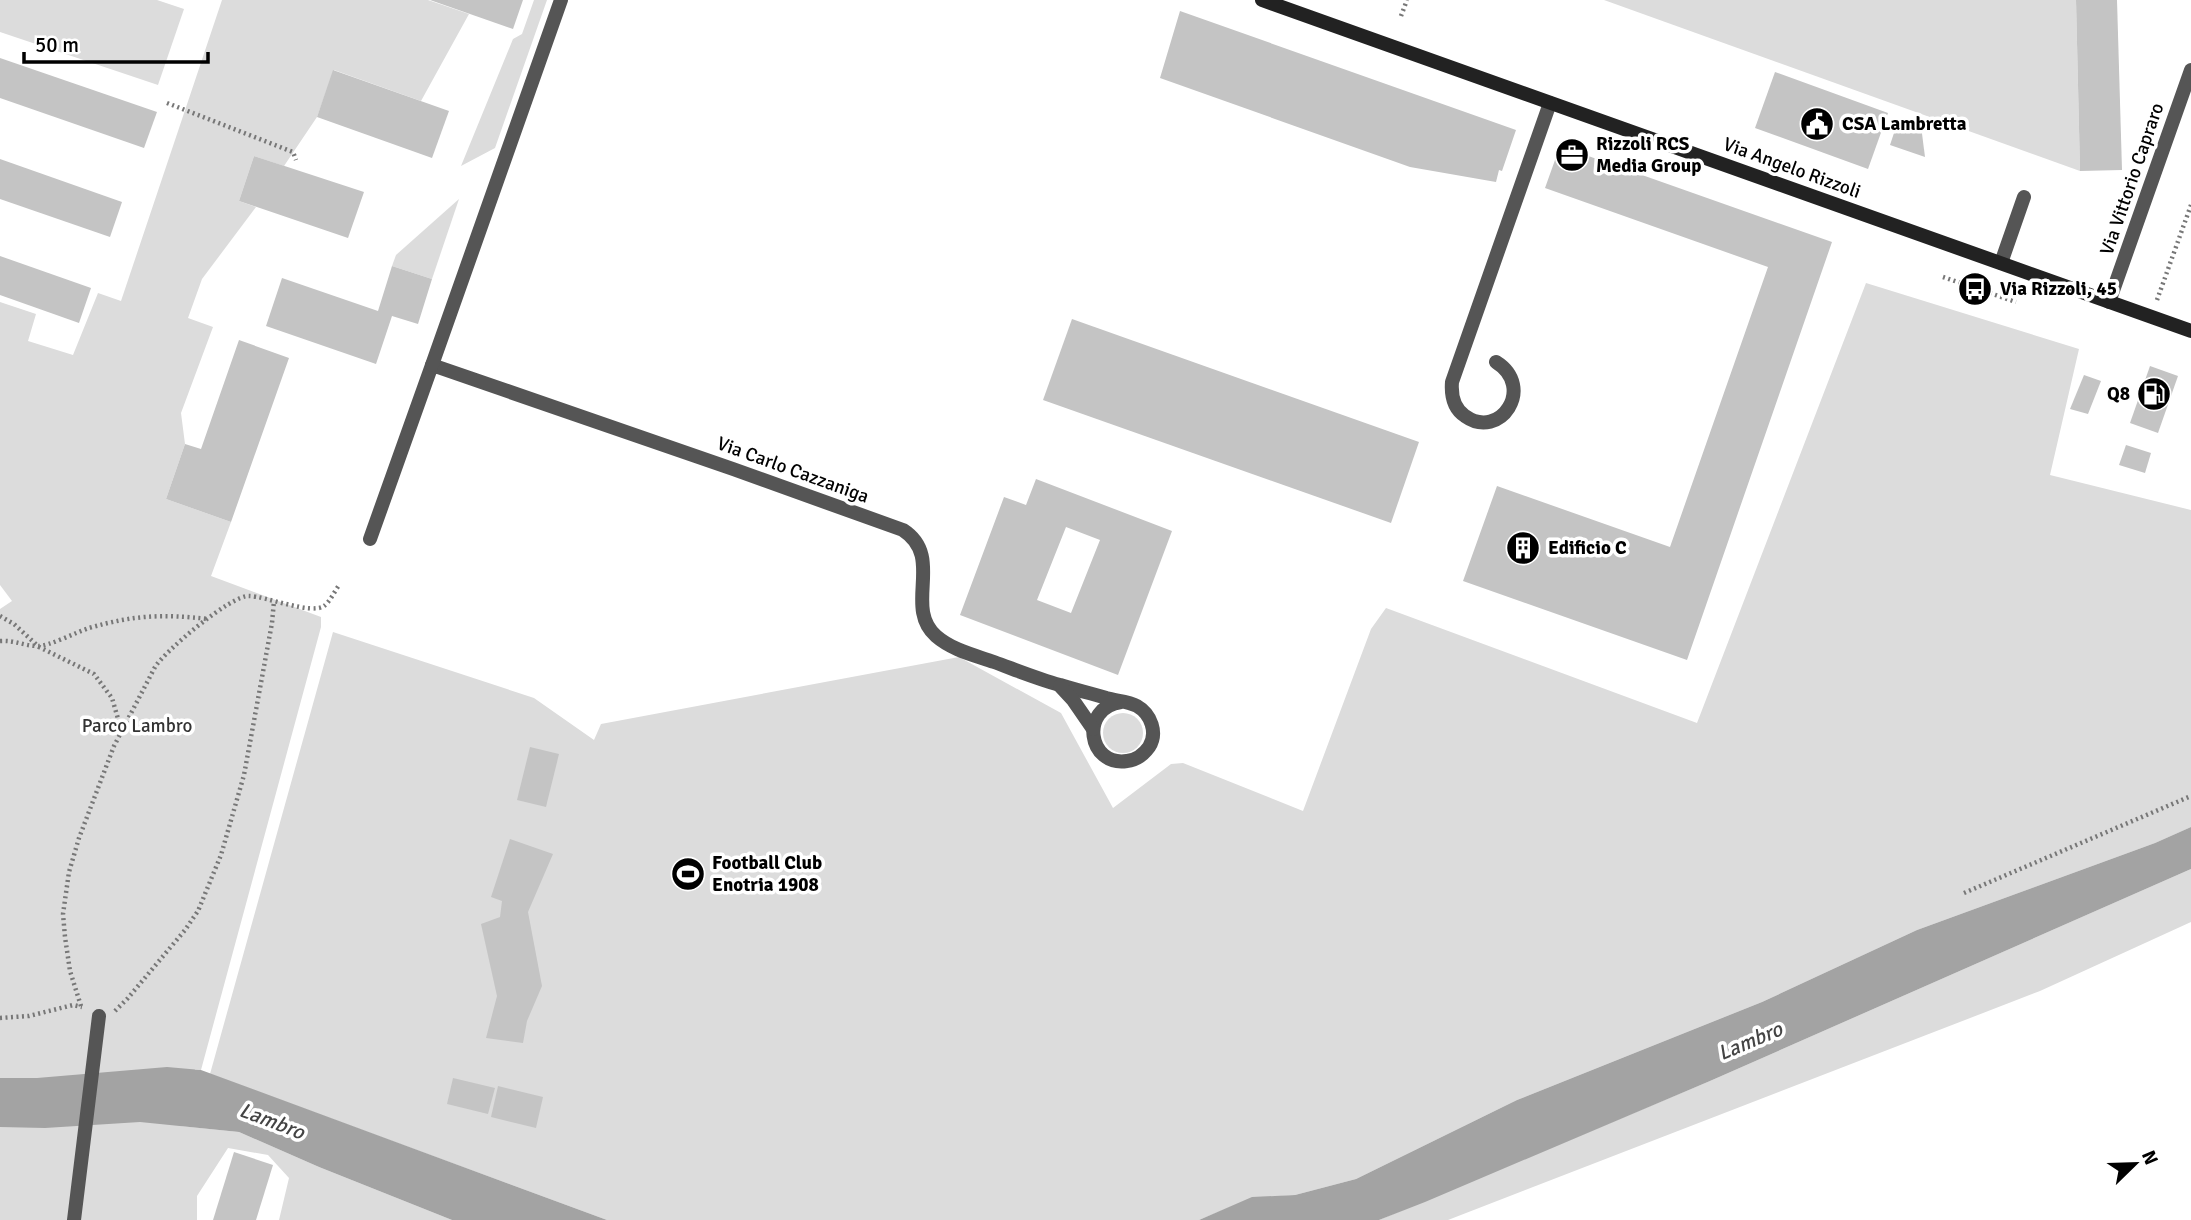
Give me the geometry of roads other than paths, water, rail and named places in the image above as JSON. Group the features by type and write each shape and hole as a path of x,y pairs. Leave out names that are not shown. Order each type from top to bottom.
{"street":[{"path":"370,539 561,0"},
{"name":"Via Angelo Rizzoli","path":"1262,0 2191,331"},
{"name":"Via Vittorio Capraro","path":"2109,302 2191,70"},
{"path":"1496,362 1511,375 1514,395 1511,404 1498,418 1488,422 1469,419 1460,413 1454,403 1452,382 1550,103"},
{"path":"2001,263 2024,197"},
{"name":"Via Carlo Cazzaniga","path":"432,365 721,464 903,530 916,541 922,552 923,611 928,625 937,637 957,649 1059,685 1121,702"},
{"path":"1059,685 1093,729"},
{"path":"1121,702 1138,706 1151,721 1153,735 1146,751 1133,760 1122,762 1104,755 1097,747 1093,729 1102,710 1121,702"},
{"path":"74,1220 99,1016"}],"water":[{"name":"Lambro","path":"2191,827 2191,869 1710,1081 1425,1202 1379,1220 1199,1220 1252,1197 1295,1195 1356,1179 1517,1100 1762,1002 1917,930 2155,843"},
{"name":"Lambro","path":"167,1067 201,1070 607,1220 452,1220 239,1132 140,1122 45,1128 0,1127 0,1078 37,1078"}],"place":[{"name":"CSA Lambretta","path":"1817,124"},
{"name":"Rizzoli RCS Media Group","path":"1572,155"},
{"name":"Via Rizzoli, 45","path":"1975,289"},
{"name":"Q8","path":"2154,394"},
{"name":"Edificio C","path":"1523,548"},
{"name":"Football Club Enotria 1908","path":"688,874"}],"park label":[{"name":"Parco Lambro","path":"137,726"}]}
